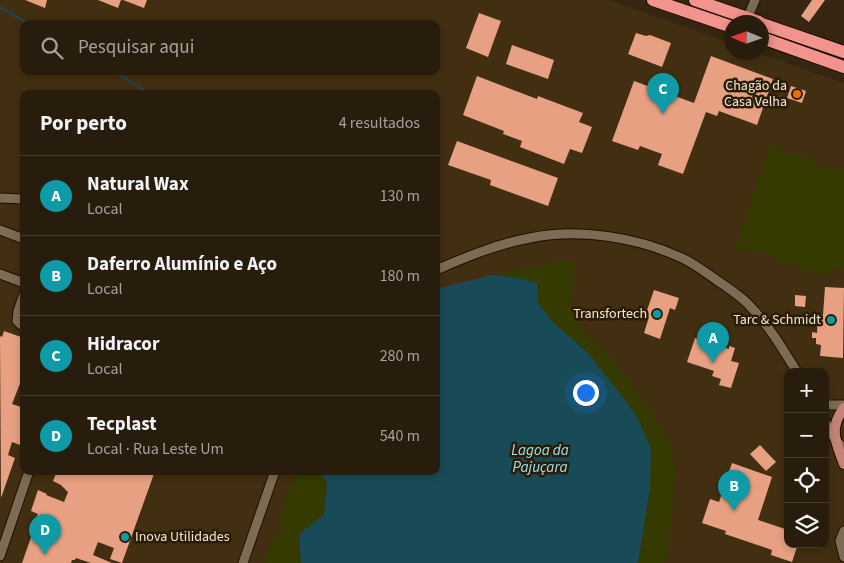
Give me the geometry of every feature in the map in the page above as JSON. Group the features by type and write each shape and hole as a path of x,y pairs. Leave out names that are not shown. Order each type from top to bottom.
{"highway":[{"path":"653,0 724,25"},
{"path":"695,0 737,15"},
{"path":"769,26 844,52"},
{"path":"769,40 844,67"}],"main road":[{"path":"844,406 835,425 844,464"}],"street":[{"path":"755,0 756,15"},
{"path":"0,198 20,199"},
{"path":"0,230 20,238"},
{"path":"440,268 494,247 532,237 566,234 587,235 643,244 664,250 684,259 741,298 768,328 794,368"},
{"path":"0,274 20,282"},
{"path":"20,307 17,317 17,321 20,324"},
{"path":"829,405 844,406"},
{"path":"829,428 840,445"},
{"path":"0,556 28,475"},
{"path":"243,563 274,475"},
{"path":"844,530 840,541 844,557"}],"shaded area":[{"path":"0,0 609,0 724,41 724,60 769,60 769,57 844,83 844,563 0,563"}],"green space":[{"path":"770,145 785,152 812,159 822,167 844,169 844,268 815,275 796,265 781,263 765,252 735,250"},
{"path":"572,260 574,277 568,304 580,326 614,362 654,414 669,445 676,472 667,555 663,563 638,563 650,488 589,354 551,320 519,278 492,275 506,270 536,268 553,262"},
{"path":"295,475 321,475 327,482 324,515 299,534 301,563 265,563 280,527 286,498"}],"water":[{"name":"Lagoa da Pajuçara","path":"492,275 519,278 537,283 538,303 551,320 589,354 636,415 651,448 650,488 638,563 301,563 299,534 324,515 327,482 321,475 440,475 440,288"}],"building":[{"path":"25,0 47,0 45,8"},
{"path":"98,0 121,0 118,8"},
{"path":"123,0 147,0 144,8"},
{"path":"812,0 825,0 809,22 801,16"},
{"path":"479,13 501,21 488,57 466,48"},
{"path":"636,33 646,36 650,35 671,43 662,67 628,54"},
{"path":"512,45 554,60 548,79 506,64"},
{"path":"711,56 773,79 757,125 719,111 717,116 706,112 683,174 658,165 662,154 640,146 638,150 612,141 634,81 694,103"},
{"path":"477,76 537,99 538,96 583,113 579,122 592,127 582,153 570,149 564,164 520,147 522,141 503,134 504,131 463,115"},
{"name":"Chagão da Casa Velha","path":"791,86 806,91 802,103 787,98"},
{"path":"457,141 558,178 548,206 490,185 491,180 448,165"},
{"name":"Tarc & Schmidt","path":"825,287 844,288 843,358 820,356 821,345 816,344 816,338 812,338 812,332 817,333 818,314 823,315"},
{"name":"Transfortech","path":"654,290 679,298 675,310 670,308 660,339 644,333 648,320 644,319"},
{"path":"795,295 806,296 805,307 795,306"},
{"path":"4,331 20,337 20,384 12,404 20,407 20,445 12,442 8,455 15,458 1,498 0,336 2,337"},
{"path":"695,338 729,349 729,346 735,348 731,361 739,363 731,388 719,385 721,379 712,376 714,371 687,362"},
{"path":"760,445 776,462 766,471 750,454"},
{"path":"732,463 772,477 758,520 784,529 784,548 797,548 792,562 771,555 772,550 725,534 726,531 702,523 710,499 719,502"},
{"path":"55,475 154,475 122,563 110,559 114,548 98,542 93,555 112,563 91,563 76,558 71,563 22,563 38,514 31,511 38,490 64,502 68,492 61,485 53,481"}],"waterway":[{"path":"0,7 22,20"},
{"path":"120,75 144,90"}],"place":[{"name":"Chagão da Casa Velha","path":"797,94"},
{"name":"Hidracor","path":"663,114"},
{"name":"Transfortech","path":"657,314"},
{"name":"Tarc & Schmidt","path":"831,320"},
{"name":"Natural Wax","path":"713,363"},
{"name":"Daferro Alumínio e Aço","path":"734,511"},
{"name":"Inova Utilidades","path":"125,537"},
{"name":"Tecplast","path":"45,555"}]}
